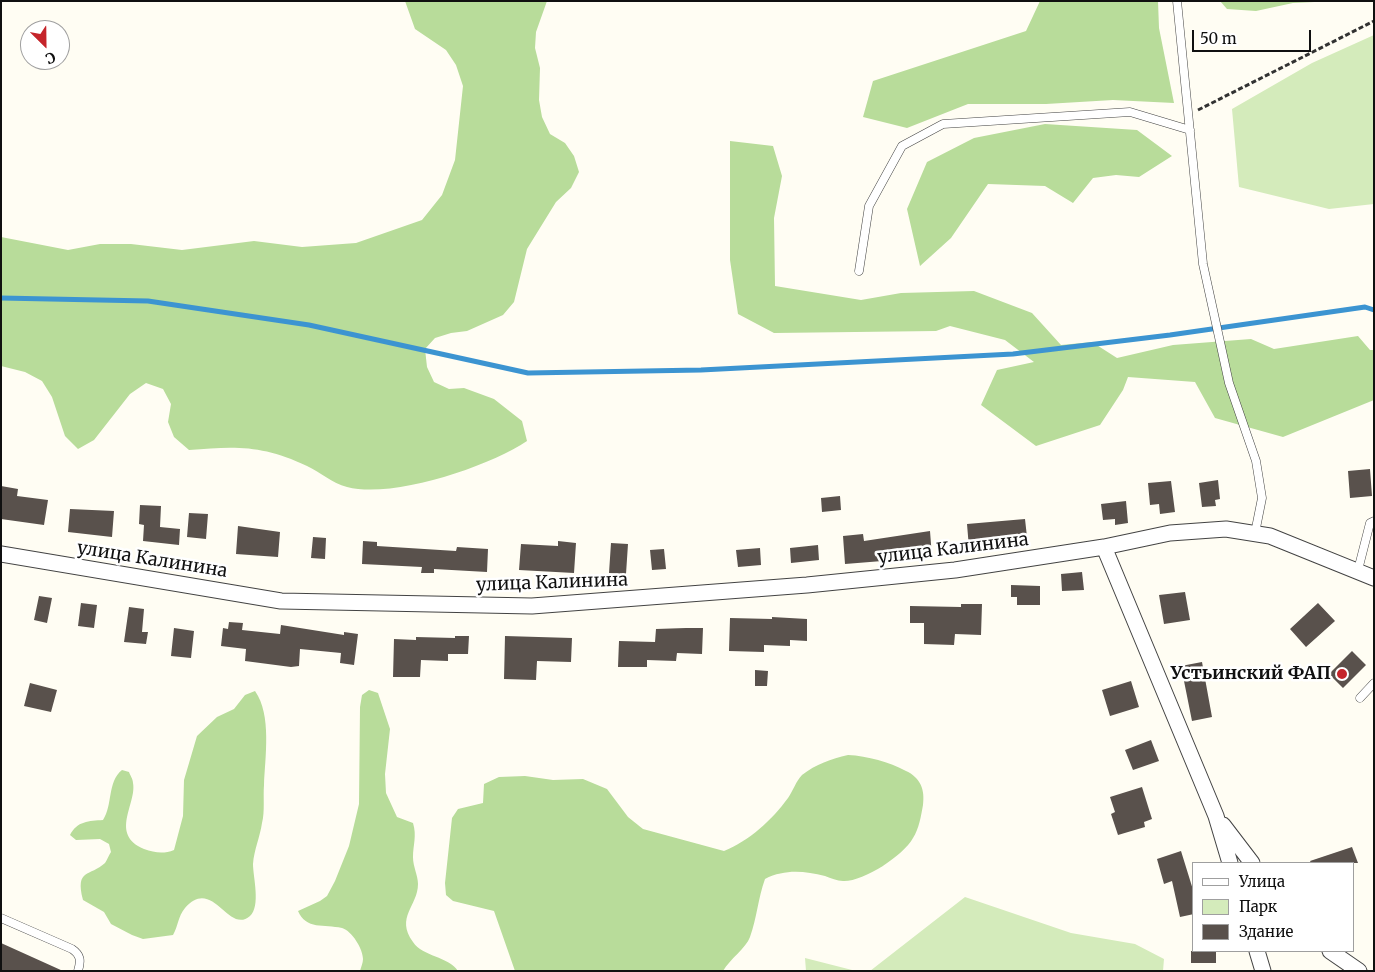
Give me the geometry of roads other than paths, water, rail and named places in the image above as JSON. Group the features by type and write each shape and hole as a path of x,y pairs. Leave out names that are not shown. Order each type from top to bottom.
{"street":[{"name":"улица Калинина","path":"1,554 281,600 532,606 817,584 955,570 1104,547 1170,533 1226,529 1270,536 1374,578"},
{"path":"1104,547 1216,816 1230,862"},
{"path":"1216,816 1251,862"},
{"path":"1257,952 1263,971"},
{"path":"1331,952 1355,970"}],"lane":[{"path":"1177,1 1203,264 1228,383 1256,461 1262,498 1254,534"},
{"path":"859,271 869,206 902,146 943,124 1130,112 1190,130"},
{"path":"1358,570 1370,523 1374,521"},
{"path":"1360,698 1374,683"},
{"path":"1,918 72,949 78,954 80,961 78,971"}],"waterway":[{"path":"1,298 148,301 309,325 528,373 701,370 1013,354 1170,335 1365,307 1374,310"}],"place":[{"name":"Устьинский ФАП","path":"1342,674"}]}
